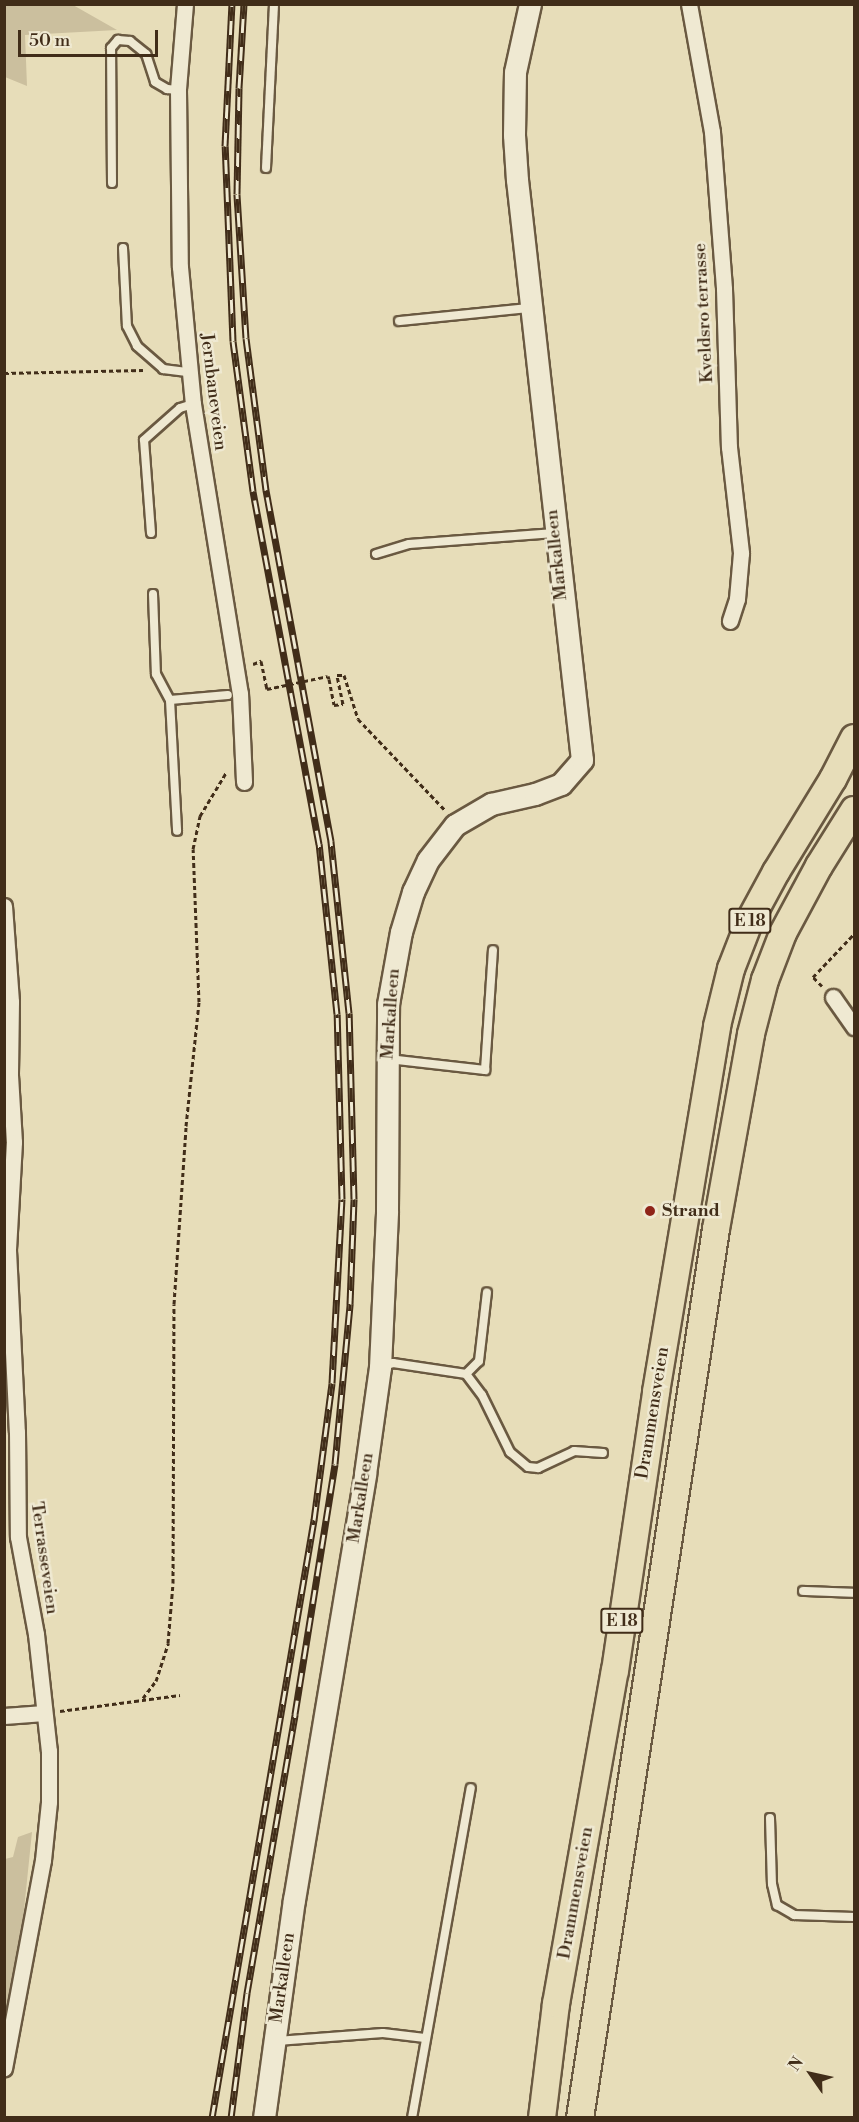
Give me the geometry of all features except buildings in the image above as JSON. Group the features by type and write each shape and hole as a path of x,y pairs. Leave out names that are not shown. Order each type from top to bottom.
{"highway":[{"name":"Drammensveien","path":"542,2118 556,2004 615,1671 656,1392 719,1015 731,969 750,920 855,738"},
{"name":"Drammensveien","path":"580,2118 716,1229 751,1034 765,980 783,933 805,890 855,810"}],"main road":[{"name":"Markalleen","path":"264,2118 294,1900 363,1485 380,1367 386,1232 388,1004 401,932 413,892 451,818 491,804 535,794 561,784 582,760 517,180 514,118 515,72 530,4"}],"street":[{"name":"Jernbaneveien","path":"185,4 178,90 177,204 189,372 240,693 244,782"},
{"name":"Kveldsro terrasse","path":"689,4 712,132 724,289 729,447 741,553 737,599 730,621"},
{"name":"Terrasseveien","path":"4,906 11,1002 10,1075 14,1142 8,1250 17,1432 18,1537 36,1634 49,1751 45,1838 28,1951 4,2068"},
{"path":"833,997 855,1027"},
{"path":"4,1716 44,1713"}],"lane":[{"path":"266,168 274,4"},
{"path":"112,183 111,48 118,40 130,41 146,54 155,82 167,89 178,90"},
{"path":"123,248 127,326 137,346 163,369 189,372"},
{"path":"399,321 531,308"},
{"path":"151,533 144,440 180,408 193,404"},
{"path":"376,554 409,544 555,533"},
{"path":"153,594 156,674 170,700 177,831"},
{"path":"170,700 228,695"},
{"path":"387,1059 485,1070 493,950"},
{"path":"465,1374 479,1361 487,1292"},
{"path":"380,1367 393,1363 465,1374 482,1395 510,1452 528,1467 538,1468 574,1451 603,1453"},
{"path":"803,1591 855,1593"},
{"path":"412,2118 471,1788"},
{"path":"770,1818 772,1884 777,1905 794,1915 855,1917"},
{"path":"274,2041 383,2033 425,2038"}],"path":[{"path":"4,374 123,370"},
{"path":"253,666 252,663 261,661 267,689 328,676 334,705 343,704 337,675 341,674 347,678 358,719 451,818"},
{"path":"143,1698 156,1681 168,1644 172,1583 174,1304 199,1002 193,849 200,816 242,747"},
{"path":"833,997 813,977 855,934"},
{"path":"44,1713 143,1698 180,1695"}],"shaded area":[{"path":"4,5 73,5 117,30 25,35 27,86 5,77"},
{"path":"32,1832 21,1939 9,2011 5,2014 5,1859 13,1857 18,1837"}],"railway":[{"path":"212,2118 314,1520 332,1383 342,1199 337,1014 319,844 253,491 233,341 225,146 232,4"},
{"path":"231,2118 247,1993 335,1464 350,1304 354,1199 349,1013 331,841 266,490 246,338 237,194 239,88 244,4"}],"place":[{"name":"Strand","path":"650,1211"}]}
